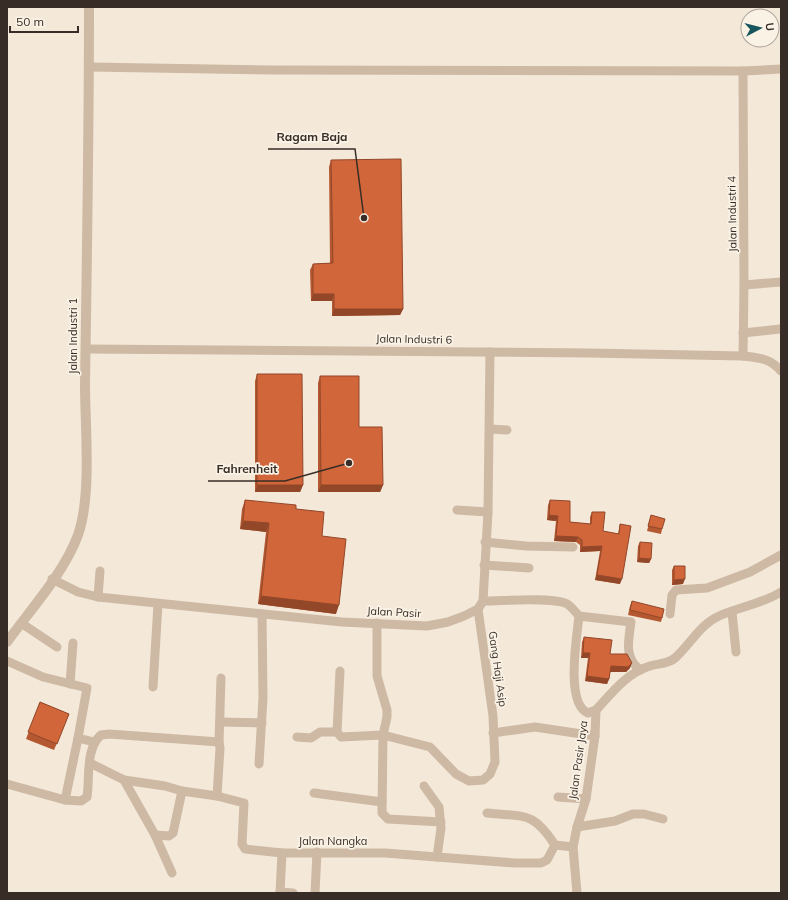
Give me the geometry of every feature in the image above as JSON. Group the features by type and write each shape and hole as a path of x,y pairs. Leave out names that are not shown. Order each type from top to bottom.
{"street":[{"name":"Jalan Industri 1","path":"7,642 63,563 78,533 86,493 89,67 88,7"},
{"path":"89,67 274,70 743,71 781,69"},
{"name":"Jalan Industri 4","path":"743,71 743,356"},
{"path":"744,285 781,282"},
{"path":"743,332 780,329"},
{"name":"Jalan Industri 6","path":"86,349 490,352 743,356"},
{"path":"490,352 488,512 480,605 537,601 566,603 579,616 631,622 629,652 632,663 641,670"},
{"path":"743,356 764,358 774,363 781,371"},
{"path":"490,429 507,430"},
{"path":"457,510 488,512"},
{"path":"486,542 526,546 573,548"},
{"path":"670,614 672,595 676,590 707,588 750,572 781,555"},
{"path":"484,565 529,568"},
{"path":"98,597 100,571"},
{"name":"Jalan Pasir","path":"52,579 78,592 98,597 342,622 427,626 448,622 480,605"},
{"name":"Jalan Pasir Jaya","path":"577,893 573,847 577,827 586,799 595,736 596,710 618,685 647,666 663,664 675,658 708,622 720,616 772,597 781,592"},
{"path":"153,687 158,604"},
{"name":"Gang Haji Asip","path":"337,732 341,737 383,735 430,747 456,774 469,781 483,780 490,774 495,762 493,716 480,605"},
{"path":"732,612 736,652"},
{"path":"259,764 262,723 262,614"},
{"path":"579,616 574,653 575,687 582,711 588,713 596,710"},
{"path":"21,623 57,647"},
{"path":"377,623 377,676 387,710 383,735 382,812 388,819 441,822"},
{"path":"70,684 74,643"},
{"path":"7,661 44,677 87,688 65,800"},
{"path":"296,738 311,738 320,732 337,732 340,671"},
{"path":"90,763 124,780 217,796 220,748 221,678"},
{"path":"220,722 262,723"},
{"path":"493,733 535,727 595,736"},
{"path":"7,784 65,800 81,801 86,797 94,742 101,735 106,734 219,742"},
{"path":"78,738 94,742"},
{"path":"124,780 155,836 172,874"},
{"path":"424,786 439,807 441,822 437,857"},
{"path":"155,836 169,836 173,833 182,791"},
{"path":"314,793 382,802"},
{"name":"Jalan Nangka","path":"217,796 244,803 243,848 282,853 385,853 515,863 541,863 547,860 555,845"},
{"path":"558,797 586,799"},
{"path":"487,813 527,817 537,822 544,828 555,845 573,847"},
{"path":"577,827 615,821 633,814 644,814 663,819"},
{"path":"315,893 317,852"},
{"path":"282,853 280,893 293,893"}],"building":[{"path":"401,159 403,309 334,309 334,294 313,294 313,264 333,263 331,160"},
{"path":"257,374 302,374 303,485 257,485"},
{"path":"320,376 359,376 359,427 382,427 383,485 321,485"},
{"path":"245,500 296,505 296,509 324,512 322,536 346,539 339,605 261,596 269,523 243,521"},
{"path":"550,500 570,501 570,522 591,524 592,512 605,512 603,531 619,534 620,524 631,526 622,579 597,575 602,546 582,547 582,540 578,537 556,536 558,516 549,515"},
{"path":"651,515 665,519 662,529 648,526"},
{"path":"640,542 652,543 651,559 639,558"},
{"path":"674,566 685,566 685,579 674,580"},
{"path":"632,601 664,609 662,618 630,610"},
{"path":"584,637 612,640 610,654 627,654 632,663 628,667 611,666 609,679 587,676 590,653 583,653"},
{"path":"40,702 69,714 57,744 28,732"}],"place":[{"name":"Ragam Baja","path":"364,218"},
{"name":"Fahrenheit","path":"349,463"}]}
